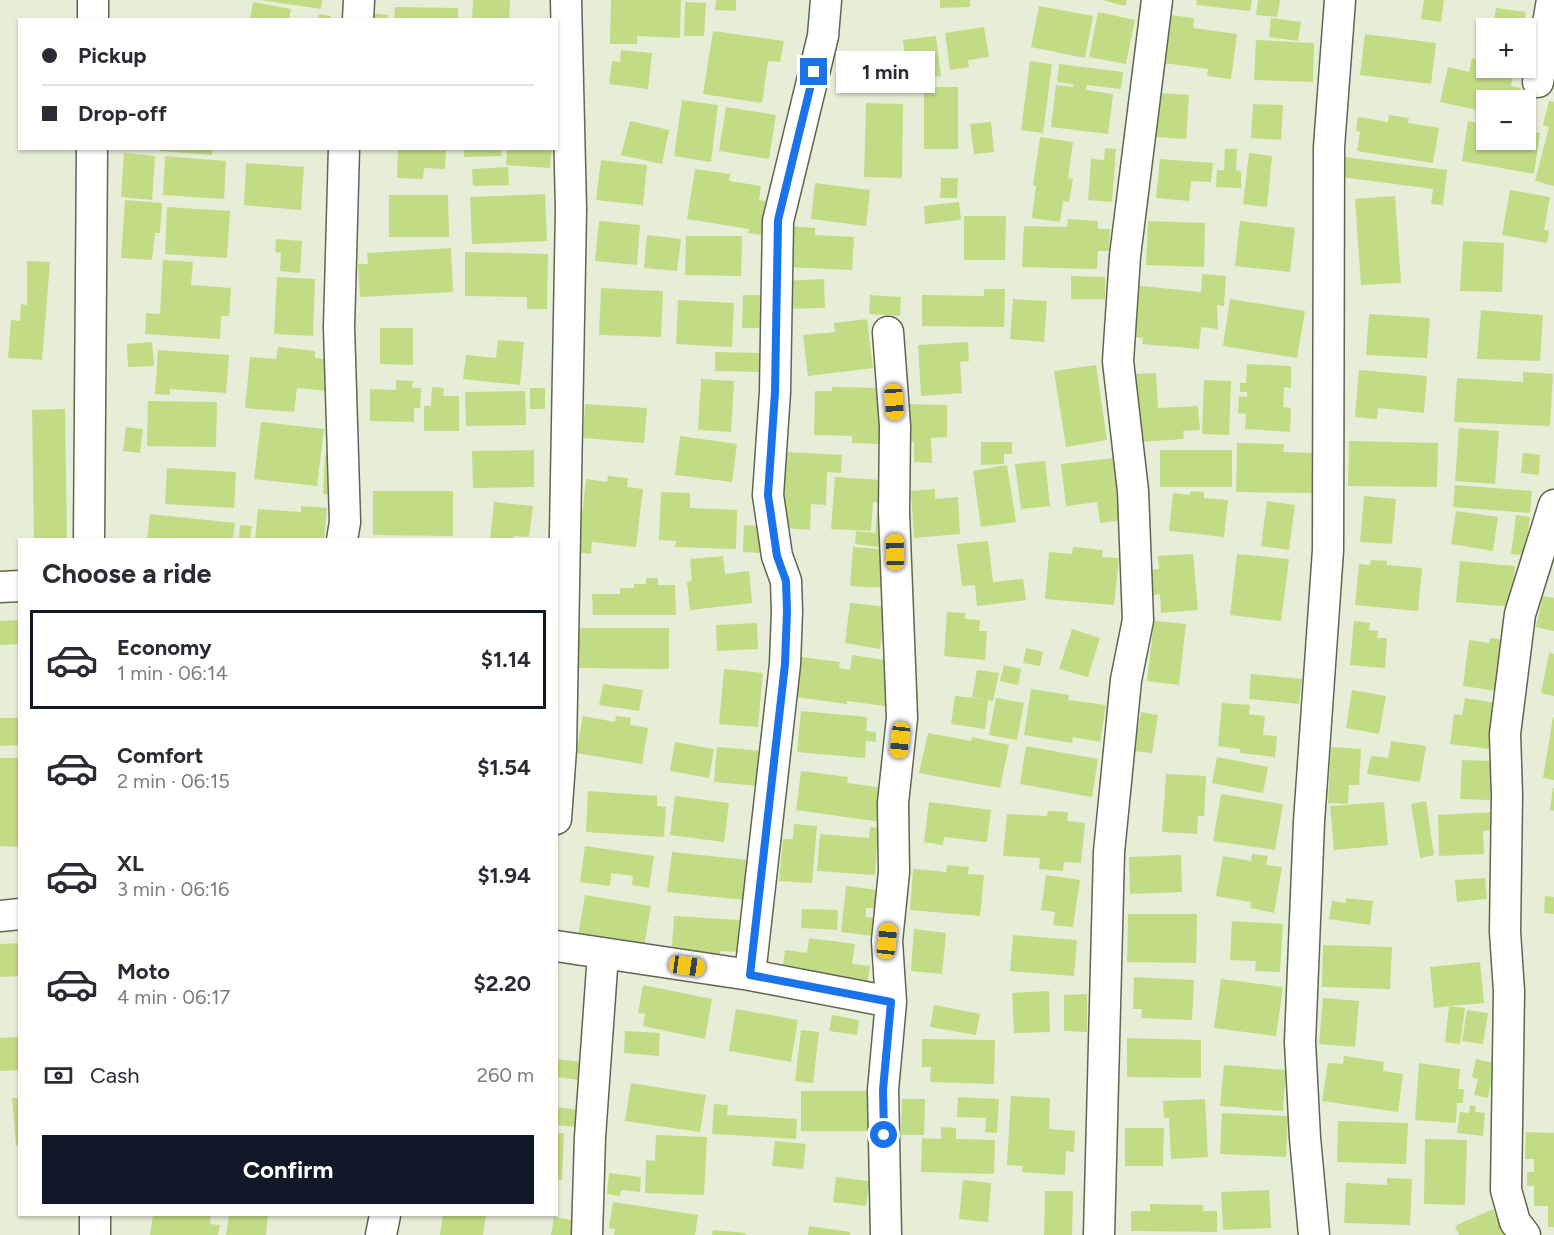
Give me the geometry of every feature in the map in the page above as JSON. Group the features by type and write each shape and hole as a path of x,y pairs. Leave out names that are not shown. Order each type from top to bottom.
{"street":[{"path":"93,0 93,18"},
{"path":"358,18 359,0"},
{"path":"558,791 561,749 571,209 566,0"},
{"path":"750,975 785,664 787,611 786,581 777,556 768,495 775,392 778,220 823,36 826,0"},
{"path":"1099,1235 1109,852 1126,680 1138,620 1133,491 1118,361 1125,256 1157,0"},
{"path":"1314,1235 1305,1138 1300,1042 1309,822 1328,550 1329,147 1340,0"},
{"path":"1538,82 1552,0"},
{"path":"89,538 92,150"},
{"path":"342,538 345,522 339,327 344,150"},
{"path":"886,1235 883,1090 891,1002 887,941 894,872 893,803 902,718 895,546 895,426 888,332"},
{"path":"1525,1235 1515,1222 1506,1190 1509,991 1505,932 1507,795 1505,734 1520,614 1554,505"},
{"path":"0,587 18,586"},
{"path":"0,916 18,914"},
{"path":"558,946 750,975 891,1002"},
{"path":"587,1235 591,1115 603,954"},
{"path":"95,1216 95,1235"},
{"path":"381,1235 385,1216"}],"building":[{"path":"260,0 322,0 321,9"},
{"path":"473,0 510,0 509,18 472,18"},
{"path":"611,0 681,0 680,38 637,36 637,44 610,44"},
{"path":"716,0 736,0 736,11 715,10"},
{"path":"940,0 970,0 970,7 940,8"},
{"path":"1102,0 1127,0 1125,6"},
{"path":"1197,0 1252,0 1250,11 1196,5"},
{"path":"1258,0 1280,0 1277,17 1256,15"},
{"path":"1424,0 1444,0 1441,22 1421,19"},
{"path":"253,2 291,9 289,18 250,18"},
{"path":"685,2 706,3 704,36 684,36"},
{"path":"1039,6 1093,16 1085,58 1031,47"},
{"path":"395,7 458,8 458,18 394,18"},
{"path":"1496,8 1526,12 1525,18 1494,18"},
{"path":"1098,12 1135,20 1126,64 1089,57"},
{"path":"371,13 388,15 387,18 371,18"},
{"path":"319,14 331,16 330,18 318,18"},
{"path":"1171,15 1194,18 1193,28 1237,34 1231,79 1207,76 1208,69 1164,63"},
{"path":"1271,18 1301,22 1298,41 1269,37"},
{"path":"984,27 989,57 968,60 969,67 950,70 945,33"},
{"path":"713,31 784,41 780,62 768,61 762,103 703,94"},
{"path":"1365,34 1436,43 1431,84 1360,75"},
{"path":"936,36 941,76 908,80 903,40"},
{"path":"1256,40 1314,43 1313,82 1254,80"},
{"path":"621,50 652,53 648,89 609,84 612,61 620,62"},
{"path":"1472,58 1476,59 1476,78 1512,78 1511,86 1521,88 1520,90 1476,90 1476,110 1440,102 1448,67 1469,72"},
{"path":"1030,61 1052,64 1043,133 1021,130"},
{"path":"1059,64 1123,72 1121,89 1087,85 1086,90 1113,94 1108,134 1051,127 1056,85 1073,87 1073,84 1057,82"},
{"path":"924,87 958,87 958,149 924,149"},
{"path":"1159,93 1189,95 1186,139 1156,137"},
{"path":"682,100 718,105 711,162 674,156"},
{"path":"1549,101 1554,102 1554,186 1535,181 1549,127 1543,125"},
{"path":"866,103 903,104 902,178 864,177"},
{"path":"1253,104 1283,105 1281,140 1251,138"},
{"path":"726,107 776,115 769,159 719,151"},
{"path":"1389,115 1409,118 1408,123 1439,128 1433,163 1357,151 1360,132 1356,131 1358,117 1388,122"},
{"path":"630,121 669,130 662,164 621,155"},
{"path":"1468,121 1476,122 1476,150 1536,150 1536,132 1540,133 1534,174 1462,161"},
{"path":"991,122 994,152 974,154 970,124"},
{"path":"1040,137 1073,142 1068,178 1073,179 1069,202 1063,201 1060,222 1032,218 1036,186 1033,185"},
{"path":"1105,148 1116,149 1112,202 1088,200 1091,159 1104,160"},
{"path":"1225,149 1237,149 1236,170 1241,171 1241,188 1216,187 1217,170 1224,170"},
{"path":"160,150 213,150 212,155"},
{"path":"398,150 446,150 445,169 424,168 423,179 397,178"},
{"path":"464,150 501,150 502,156 464,157"},
{"path":"507,150 552,150 550,168 506,165"},
{"path":"124,153 155,156 152,200 121,197"},
{"path":"1249,153 1272,156 1267,207 1243,204"},
{"path":"165,156 226,161 224,199 163,195"},
{"path":"1344,157 1447,170 1443,205 1431,204 1433,189 1341,177"},
{"path":"1160,159 1213,163 1211,182 1191,181 1189,201 1156,198"},
{"path":"601,160 647,165 643,205 596,200"},
{"path":"246,163 304,167 301,210 244,205"},
{"path":"508,167 509,185 473,186 472,169"},
{"path":"695,169 730,174 729,181 761,186 759,200 776,203 771,236 748,233 749,229 687,219"},
{"path":"941,178 958,178 957,198 940,198"},
{"path":"815,183 870,190 866,226 811,219"},
{"path":"1510,190 1550,197 1544,230 1549,231 1547,243 1502,235"},
{"path":"545,194 547,241 472,244 470,197"},
{"path":"389,195 448,195 449,237 389,237"},
{"path":"1395,196 1401,283 1361,285 1355,199"},
{"path":"125,200 162,203 160,233 155,233 152,260 121,258"},
{"path":"959,202 961,220 925,224 924,206"},
{"path":"167,207 230,211 227,258 165,254"},
{"path":"964,216 1006,216 1005,260 964,260"},
{"path":"1068,219 1098,221 1098,229 1110,229 1109,251 1098,251 1097,269 1022,267 1024,226 1067,227"},
{"path":"599,221 640,225 637,265 595,261"},
{"path":"1148,221 1205,223 1204,267 1146,265"},
{"path":"1240,221 1295,228 1290,272 1235,266"},
{"path":"788,226 815,228 815,235 854,237 852,270 786,267"},
{"path":"647,235 681,239 677,271 644,268"},
{"path":"686,236 742,236 741,276 685,275"},
{"path":"276,239 302,241 300,273 280,271 281,253 275,252"},
{"path":"1463,241 1504,243 1502,292 1460,291"},
{"path":"451,248 453,292 360,297 358,264 368,264 367,253"},
{"path":"465,252 548,254 547,309 527,309 527,297 465,296"},
{"path":"163,260 193,262 191,285 231,288 229,316 221,316 220,339 145,334 146,313 160,314"},
{"path":"27,261 50,262 42,360 8,358 11,320 20,321 21,304 27,305"},
{"path":"1202,274 1226,276 1224,306 1217,305 1218,329 1201,327 1199,349 1142,344 1143,338 1135,337 1138,311 1130,311 1132,285 1201,292"},
{"path":"1071,276 1105,277 1105,299 1071,299"},
{"path":"277,277 315,279 313,336 274,334"},
{"path":"824,279 825,308 783,309 782,281"},
{"path":"601,288 663,291 661,337 599,335"},
{"path":"984,289 1005,289 1004,327 922,326 922,295 984,296"},
{"path":"743,295 762,295 761,328 742,328"},
{"path":"870,295 901,297 900,316 869,314"},
{"path":"1013,299 1047,301 1044,342 1010,339"},
{"path":"1230,299 1305,311 1297,358 1223,346"},
{"path":"678,300 734,303 732,347 676,344"},
{"path":"1481,310 1543,315 1540,361 1477,359"},
{"path":"1369,314 1430,318 1427,358 1366,355"},
{"path":"867,319 873,368 808,376 803,335 835,332 834,323"},
{"path":"380,328 413,328 413,365 380,364"},
{"path":"498,340 524,342 520,385 463,379 466,355 496,358"},
{"path":"152,342 154,366 128,367 127,344"},
{"path":"968,342 969,361 960,362 962,393 921,396 918,345"},
{"path":"278,347 315,351 315,358 330,360 327,391 297,388 294,412 245,408 250,357 276,359"},
{"path":"158,350 229,355 226,393 170,389 170,395 155,394"},
{"path":"715,352 765,353 765,372 715,371"},
{"path":"1247,364 1291,366 1291,388 1284,387 1283,407 1291,408 1290,432 1245,429 1246,414 1238,413 1239,396 1247,397 1247,392 1240,392 1240,383 1246,383"},
{"path":"1096,365 1107,440 1066,447 1054,371"},
{"path":"1359,370 1427,376 1424,413 1378,408 1377,419 1355,417"},
{"path":"1523,372 1553,374 1550,426 1454,422 1457,378 1523,382"},
{"path":"1156,373 1158,408 1198,406 1200,430 1183,431 1184,439 1139,442 1136,374"},
{"path":"701,379 734,381 731,432 698,430"},
{"path":"396,380 413,381 412,388 421,388 420,408 414,408 414,422 370,421 370,389 396,390"},
{"path":"1204,380 1231,381 1229,435 1202,434"},
{"path":"432,387 444,388 443,396 459,396 459,431 424,431 424,406 431,406"},
{"path":"832,387 881,388 880,444 852,443 852,436 814,435 815,391 832,391"},
{"path":"530,388 545,388 545,409 530,409"},
{"path":"525,391 526,425 466,426 465,392"},
{"path":"148,401 217,402 216,447 147,446"},
{"path":"585,404 647,408 644,443 583,438"},
{"path":"907,404 947,405 947,437 931,438 932,463 914,462 914,442 907,441"},
{"path":"65,409 67,538 34,538 32,410"},
{"path":"261,422 324,429 317,486 254,479"},
{"path":"126,427 143,429 140,453 123,451"},
{"path":"1459,428 1499,431 1495,484 1455,481"},
{"path":"680,436 737,444 732,482 675,475"},
{"path":"1349,441 1438,443 1437,487 1348,486"},
{"path":"981,442 1012,442 1012,454 1004,454 1004,464 981,465"},
{"path":"1237,443 1284,444 1283,452 1314,453 1313,493 1236,492"},
{"path":"534,450 534,487 473,488 472,451"},
{"path":"1160,450 1232,450 1232,487 1160,487"},
{"path":"785,452 842,455 841,473 827,472 826,505 811,504 810,530 774,527"},
{"path":"1523,453 1540,455 1539,475 1521,473"},
{"path":"325,455 337,456 335,495 323,494"},
{"path":"1115,458 1122,520 1100,523 1097,502 1066,506 1061,464"},
{"path":"1045,461 1050,506 1021,509 1015,464"},
{"path":"1007,465 1016,522 981,527 973,471"},
{"path":"167,468 236,472 234,508 165,504"},
{"path":"608,476 628,478 627,487 643,489 636,547 592,542 591,554 578,552 586,479 607,482"},
{"path":"835,477 882,480 880,502 873,502 871,531 831,529"},
{"path":"1455,485 1532,491 1530,513 1453,507"},
{"path":"935,489 935,499 958,497 960,534 914,538 911,491"},
{"path":"373,491 453,491 453,536 373,535"},
{"path":"1190,491 1204,492 1204,498 1228,500 1224,537 1169,531 1173,493 1190,495"},
{"path":"661,492 690,493 690,508 737,510 736,549 675,547 676,541 659,540"},
{"path":"1364,496 1396,499 1392,544 1360,542"},
{"path":"1267,501 1295,505 1289,550 1261,546"},
{"path":"494,502 533,506 529,537 490,538"},
{"path":"301,506 327,508 324,538 255,538 258,509 301,512"},
{"path":"1456,511 1498,517 1493,551 1451,544"},
{"path":"150,514 235,523 233,538 147,538"},
{"path":"877,514 888,515 885,548 855,544 856,531 875,533"},
{"path":"1516,515 1530,517 1525,555 1511,554"},
{"path":"240,525 252,526 250,538 239,538"},
{"path":"744,525 763,526 762,553 743,552"},
{"path":"988,541 993,582 1023,579 1026,600 977,606 975,585 962,586 957,544"},
{"path":"853,547 891,550 888,588 850,586"},
{"path":"1073,547 1103,550 1102,557 1119,558 1114,605 1045,599 1049,552 1072,554"},
{"path":"1193,554 1198,610 1161,613 1160,594 1153,595 1151,570 1159,569 1158,556"},
{"path":"1237,554 1289,559 1281,621 1230,615"},
{"path":"723,556 725,574 749,571 752,603 690,610 687,582 692,581 690,559"},
{"path":"1371,560 1387,561 1387,565 1422,568 1418,611 1355,605 1359,564 1370,565"},
{"path":"1460,561 1515,566 1512,607 1456,602"},
{"path":"646,578 658,578 658,585 675,585 676,615 593,615 592,594 620,594 620,588 634,588 634,584 646,584"},
{"path":"1543,596 1554,598 1554,631 1536,627"},
{"path":"850,603 886,607 880,649 845,643"},
{"path":"947,612 966,613 965,619 980,620 979,631 987,631 985,660 944,656"},
{"path":"18,620 18,644 0,645 0,621"},
{"path":"1154,621 1186,624 1179,685 1147,681"},
{"path":"1354,621 1370,623 1369,630 1378,631 1377,638 1387,638 1385,668 1350,665"},
{"path":"757,623 758,649 717,651 716,625"},
{"path":"579,628 669,628 669,669 579,668"},
{"path":"1072,629 1100,638 1088,677 1059,669"},
{"path":"1490,638 1511,641 1503,692 1463,686 1469,640 1489,643"},
{"path":"1026,648 1043,652 1040,666 1023,663"},
{"path":"1549,653 1554,654 1554,696 1541,693"},
{"path":"852,655 891,661 885,706 795,697 801,657 840,662 839,668 850,670"},
{"path":"1004,665 1021,669 1018,685 1000,681"},
{"path":"724,669 763,673 758,727 719,724"},
{"path":"977,670 999,673 993,701 988,700 985,729 951,724 955,696 983,699 972,697"},
{"path":"1251,674 1302,679 1299,704 1249,699"},
{"path":"603,684 643,690 639,711 599,705"},
{"path":"1031,689 1069,695 1068,700 1106,705 1100,742 1073,737 1072,743 1024,735"},
{"path":"1352,690 1386,696 1379,734 1346,728"},
{"path":"996,698 1024,703 1017,740 989,735"},
{"path":"1465,698 1496,703 1489,749 1450,744 1454,714 1462,715"},
{"path":"1222,703 1250,705 1249,714 1265,716 1263,735 1277,736 1275,757 1240,753 1240,749 1218,746"},
{"path":"801,711 867,717 866,731 876,732 876,742 866,741 865,758 797,752"},
{"path":"1141,712 1158,715 1152,753 1134,751"},
{"path":"583,716 615,722 616,716 631,718 630,725 648,728 642,764 576,753"},
{"path":"0,718 18,718 18,745 0,746"},
{"path":"1554,718 1554,780 1543,778"},
{"path":"928,733 971,741 972,737 1009,745 1000,788 919,773"},
{"path":"1391,741 1426,746 1420,782 1367,774 1371,756 1388,758"},
{"path":"675,742 714,749 709,778 670,771"},
{"path":"1026,746 1098,759 1092,797 1020,784"},
{"path":"717,747 762,751 759,786 714,782"},
{"path":"1331,747 1361,749 1359,785 1349,785 1348,804 1328,803"},
{"path":"1217,757 1268,767 1263,793 1212,783"},
{"path":"0,758 18,758 18,847 0,846"},
{"path":"1462,760 1492,761 1490,800 1460,799"},
{"path":"801,771 848,777 847,783 885,788 881,822 796,810"},
{"path":"1166,774 1206,776 1204,816 1198,816 1197,834 1162,832"},
{"path":"1554,788 1554,811 1550,810"},
{"path":"588,791 657,796 657,806 666,807 664,837 586,832"},
{"path":"1221,794 1283,804 1275,850 1213,841"},
{"path":"675,796 729,803 724,842 670,835"},
{"path":"1426,801 1434,855 1420,858 1411,804"},
{"path":"929,802 991,810 987,842 944,837 943,845 924,842"},
{"path":"1384,802 1388,845 1334,850 1330,806"},
{"path":"1048,811 1068,812 1067,821 1085,823 1081,863 1064,862 1063,871 1039,869 1040,858 1003,856 1007,814 1047,816"},
{"path":"1497,812 1498,830 1483,831 1484,854 1439,856 1438,815"},
{"path":"794,824 817,826 812,883 779,881 783,839 793,839"},
{"path":"870,827 878,828 875,875 817,871 820,834 869,838"},
{"path":"585,846 654,856 649,888 632,885 633,876 611,873 610,886 580,882"},
{"path":"672,852 748,860 744,900 667,892"},
{"path":"1252,854 1268,856 1266,865 1282,867 1274,913 1250,908 1251,902 1216,896 1223,856 1251,861"},
{"path":"1181,855 1182,892 1130,894 1129,857"},
{"path":"947,865 969,867 968,874 984,875 980,916 910,910 913,869 946,872"},
{"path":"1046,875 1080,880 1073,927 1053,925 1055,912 1041,910"},
{"path":"1485,878 1487,899 1457,902 1455,880"},
{"path":"846,886 878,890 877,908 866,908 866,917 874,918 873,936 841,932"},
{"path":"585,895 651,906 643,953 577,942"},
{"path":"1545,896 1554,897 1554,914 1544,913"},
{"path":"1346,898 1373,901 1370,925 1329,919 1332,901 1346,903"},
{"path":"802,909 838,910 837,930 801,928"},
{"path":"1128,914 1197,914 1196,963 1127,962"},
{"path":"674,916 739,920 737,952 720,951 719,961 671,958"},
{"path":"1232,921 1283,924 1280,972 1255,971 1256,961 1230,960"},
{"path":"914,929 946,933 942,974 911,971"},
{"path":"1013,935 1077,940 1074,976 1010,971"},
{"path":"809,938 855,944 852,964 870,966 867,987 782,975 785,950 807,953"},
{"path":"18,943 18,976 0,977 0,944"},
{"path":"1323,945 1392,947 1390,989 1322,987"},
{"path":"1480,962 1484,1003 1434,1008 1430,967"},
{"path":"1134,977 1194,980 1192,1020 1141,1018 1142,1009 1133,1009"},
{"path":"1221,979 1283,987 1276,1036 1214,1028"},
{"path":"643,985 712,999 705,1039 643,1026 645,1014 638,1013"},
{"path":"1049,991 1050,1032 1014,1033 1012,993"},
{"path":"1087,994 1087,1032 1064,1031 1064,995"},
{"path":"1323,998 1359,1001 1355,1047 1319,1044"},
{"path":"934,1005 980,1014 976,1035 930,1027"},
{"path":"1449,1006 1465,1008 1460,1044 1445,1042"},
{"path":"736,1009 798,1020 791,1062 729,1051"},
{"path":"1467,1010 1488,1013 1483,1044 1462,1041"},
{"path":"832,1015 859,1020 857,1035 829,1031"},
{"path":"801,1030 819,1032 813,1083 795,1081"},
{"path":"625,1031 660,1033 659,1056 624,1053"},
{"path":"18,1037 18,1070 0,1071 0,1038"},
{"path":"1127,1038 1201,1040 1201,1078 1127,1077"},
{"path":"922,1039 995,1040 994,1084 930,1082 931,1067 922,1067"},
{"path":"1344,1056 1384,1062 1383,1071 1403,1074 1398,1112 1322,1101 1328,1063 1343,1064"},
{"path":"558,1059 589,1063 586,1081 558,1077"},
{"path":"1476,1059 1495,1063 1488,1098 1474,1095 1478,1079 1472,1077"},
{"path":"1419,1063 1460,1069 1458,1089 1464,1089 1463,1103 1457,1103 1456,1123 1415,1120"},
{"path":"1224,1065 1286,1070 1283,1111 1220,1106"},
{"path":"631,1083 706,1095 700,1132 625,1121"},
{"path":"801,1091 870,1091 870,1131 801,1131"},
{"path":"1011,1096 1050,1098 1049,1129 1075,1131 1074,1152 1066,1151 1065,1175 1022,1172 1023,1166 1007,1165"},
{"path":"958,1097 999,1099 997,1133 985,1132 986,1118 957,1117"},
{"path":"12,1098 18,1098 18,1145 16,1145"},
{"path":"902,1099 925,1099 924,1135 901,1135"},
{"path":"1205,1099 1208,1157 1171,1159 1169,1118 1164,1118 1163,1101"},
{"path":"714,1104 728,1105 727,1115 797,1119 796,1139 712,1134"},
{"path":"1470,1105 1476,1106 1475,1112 1485,1113 1483,1136 1457,1133 1460,1112 1469,1113"},
{"path":"558,1107 579,1110 577,1127 558,1125"},
{"path":"1222,1113 1288,1116 1286,1157 1220,1154"},
{"path":"1338,1121 1408,1123 1406,1164 1337,1162"},
{"path":"941,1127 956,1128 956,1139 995,1140 994,1174 921,1172 922,1138 941,1139"},
{"path":"1125,1128 1164,1128 1163,1166 1125,1166"},
{"path":"1526,1132 1554,1133 1554,1227 1548,1227 1548,1206 1534,1206 1534,1186 1527,1186 1527,1172 1534,1172 1534,1159 1525,1159"},
{"path":"558,1133 564,1133 562,1180 558,1180"},
{"path":"656,1135 707,1137 704,1195 645,1193 646,1160 655,1161"},
{"path":"1425,1139 1467,1140 1465,1205 1424,1204"},
{"path":"775,1141 806,1144 803,1169 772,1166"},
{"path":"609,1173 641,1177 640,1192 621,1190 620,1196 607,1194"},
{"path":"836,1177 869,1181 866,1206 833,1202"},
{"path":"1387,1178 1412,1179 1410,1225 1344,1223 1346,1183 1387,1185"},
{"path":"963,1180 991,1183 988,1222 959,1219"},
{"path":"1269,1190 1271,1228 1223,1230 1221,1192"},
{"path":"1045,1191 1073,1191 1072,1235 1044,1235"},
{"path":"613,1202 698,1215 695,1235 614,1235 615,1229 609,1228"},
{"path":"1150,1204 1203,1205 1203,1211 1217,1211 1217,1232 1131,1231 1131,1211 1150,1211"},
{"path":"1493,1209 1505,1235 1459,1235 1455,1226"},
{"path":"153,1216 211,1216 210,1224 220,1225 218,1235 150,1235"},
{"path":"229,1216 268,1216 266,1235 226,1235"},
{"path":"443,1216 486,1216 483,1235 440,1235"},
{"path":"554,1217 578,1221 576,1235 551,1235"},
{"path":"809,1226 850,1232 850,1235 808,1235"},
{"path":"713,1230 746,1233 746,1235 712,1235"}],"route":[{"path":"814,72 778,220 775,392 768,495 777,556 786,581 787,611 785,664 750,975 891,1002 883,1090 884,1135"}]}
